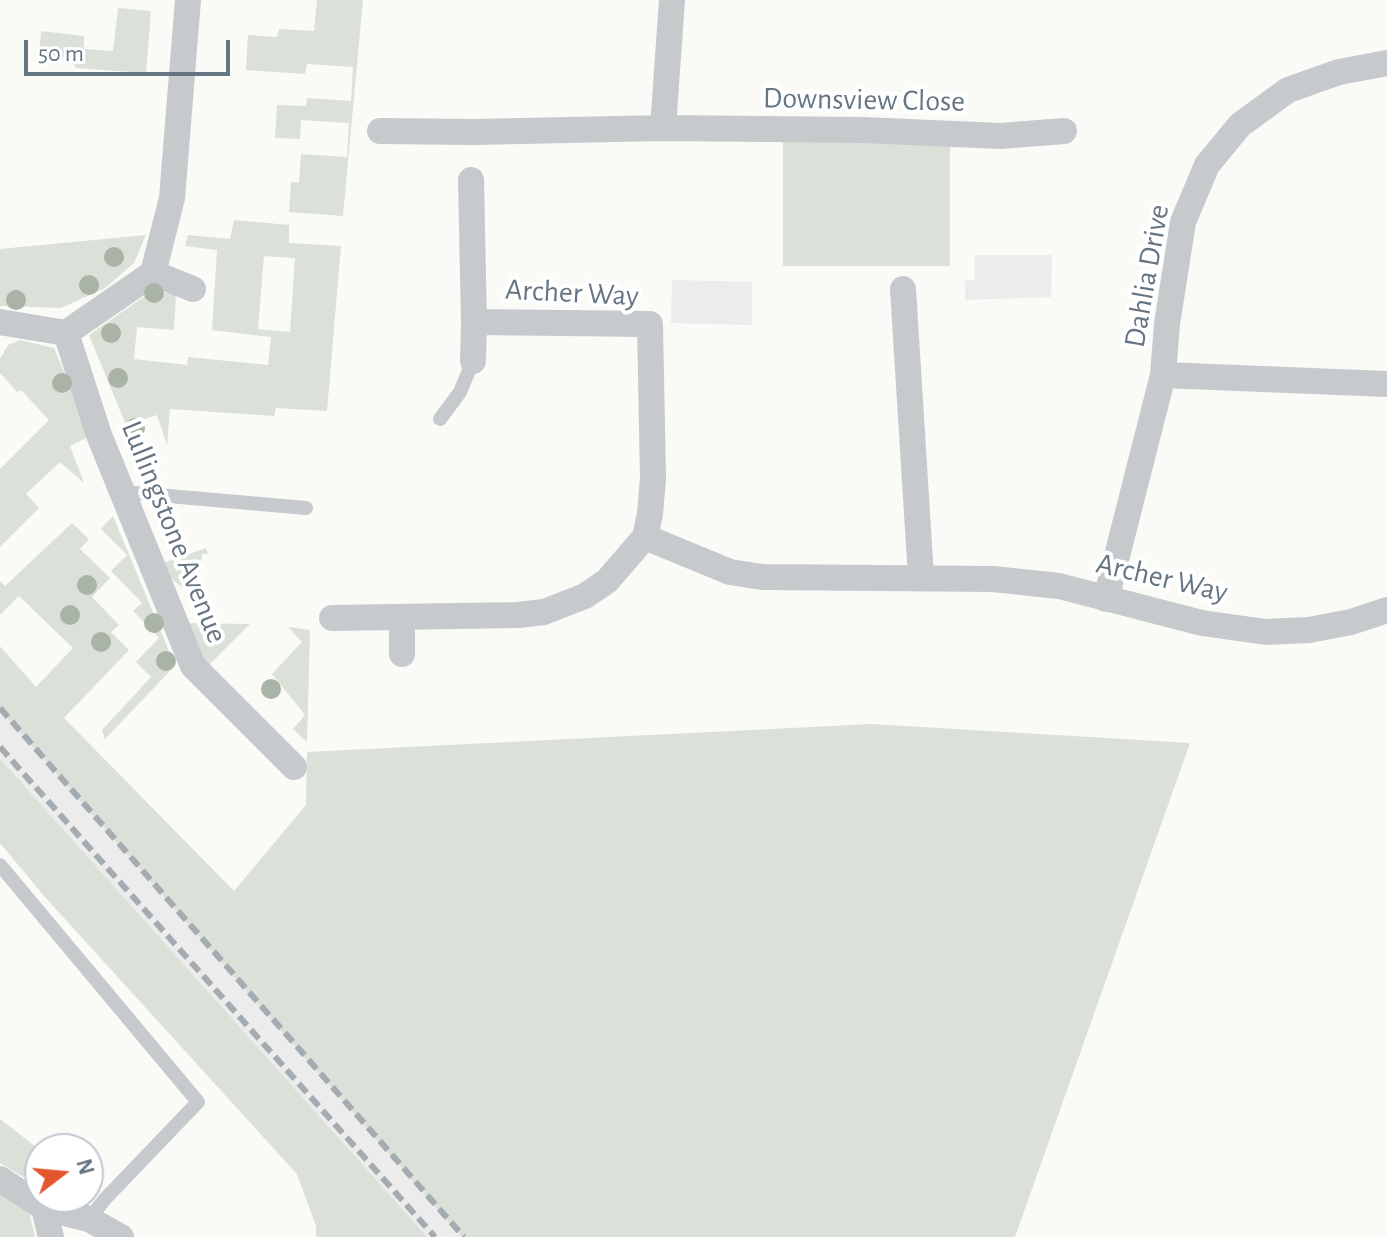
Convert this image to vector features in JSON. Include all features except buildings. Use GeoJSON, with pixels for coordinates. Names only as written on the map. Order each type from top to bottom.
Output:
{"type":"FeatureCollection","features":[{"type":"Feature","properties":{"kind":"street"},"geometry":{"type":"LineString","coordinates":[[0,322],[66,333],[153,273],[172,198],[188,0]]}},
{"type":"Feature","properties":{"kind":"street"},"geometry":{"type":"LineString","coordinates":[[663,128],[672,0]]}},
{"type":"Feature","properties":{"kind":"street","name":"Dahlia Drive"},"geometry":{"type":"LineString","coordinates":[[1106,599],[1163,375],[1167,324],[1183,222],[1207,165],[1240,125],[1288,90],[1339,72],[1387,63]]}},
{"type":"Feature","properties":{"kind":"street","name":"Downsview Close"},"geometry":{"type":"LineString","coordinates":[[380,131],[663,128],[863,130],[1000,136],[1064,131]]}},
{"type":"Feature","properties":{"kind":"street","name":"Archer Way"},"geometry":{"type":"LineString","coordinates":[[471,180],[473,361]]}},
{"type":"Feature","properties":{"kind":"street"},"geometry":{"type":"LineString","coordinates":[[153,273],[193,289]]}},
{"type":"Feature","properties":{"kind":"street"},"geometry":{"type":"LineString","coordinates":[[903,289],[921,577]]}},
{"type":"Feature","properties":{"kind":"street","name":"Archer Way"},"geometry":{"type":"LineString","coordinates":[[474,322],[650,324],[653,478],[645,537],[730,572],[762,577],[993,579],[1059,586],[1202,623],[1266,632],[1309,630],[1351,622],[1387,610]]}},
{"type":"Feature","properties":{"kind":"street","name":"Lullingstone Avenue"},"geometry":{"type":"LineString","coordinates":[[66,333],[99,435],[193,666],[294,767]]}},
{"type":"Feature","properties":{"kind":"street","name":"Dahlia Drive"},"geometry":{"type":"LineString","coordinates":[[1163,375],[1387,384]]}},
{"type":"Feature","properties":{"kind":"street"},"geometry":{"type":"LineString","coordinates":[[332,618],[518,615],[563,606],[607,581],[645,537]]}},
{"type":"Feature","properties":{"kind":"street"},"geometry":{"type":"LineString","coordinates":[[402,617],[402,654]]}},
{"type":"Feature","properties":{"kind":"street"},"geometry":{"type":"LineString","coordinates":[[0,1179],[24,1195]]}},
{"type":"Feature","properties":{"kind":"street"},"geometry":{"type":"LineString","coordinates":[[45,1213],[51,1237]]}},
{"type":"Feature","properties":{"kind":"street"},"geometry":{"type":"LineString","coordinates":[[64,1213],[89,1219],[121,1237]]}},
{"type":"Feature","properties":{"kind":"lane"},"geometry":{"type":"LineString","coordinates":[[440,419],[460,392],[473,361]]}},
{"type":"Feature","properties":{"kind":"lane"},"geometry":{"type":"LineString","coordinates":[[123,492],[306,508]]}},
{"type":"Feature","properties":{"kind":"lane"},"geometry":{"type":"LineString","coordinates":[[0,865],[198,1102],[89,1219]]}},
{"type":"Feature","properties":{"kind":"shaded area"},"geometry":{"type":"Polygon","coordinates":[[[317,0],[363,0],[343,216],[289,212],[291,182],[299,182],[301,154],[347,157],[349,123],[301,120],[300,139],[275,138],[277,105],[306,106],[307,98],[351,101],[353,67],[307,64],[305,74],[246,70],[248,35],[277,37],[279,29],[314,31],[317,0]]]}},
{"type":"Feature","properties":{"kind":"shaded area"},"geometry":{"type":"Polygon","coordinates":[[[118,8],[151,11],[146,73],[76,68],[70,58],[39,55],[41,31],[84,36],[84,49],[113,51],[118,8]]]}},
{"type":"Feature","properties":{"kind":"shaded area"},"geometry":{"type":"Polygon","coordinates":[[[950,140],[950,266],[783,266],[783,142],[950,140]]]}},
{"type":"Feature","properties":{"kind":"shaded area"},"geometry":{"type":"Polygon","coordinates":[[[234,220],[289,225],[289,243],[341,246],[327,411],[276,408],[274,416],[170,409],[167,445],[157,415],[126,425],[89,335],[152,291],[176,294],[174,330],[137,327],[134,359],[187,365],[188,357],[268,365],[271,337],[212,330],[217,250],[185,246],[188,235],[230,239],[234,220]],[[264,256],[258,329],[290,332],[295,258],[264,256]]]}},
{"type":"Feature","properties":{"kind":"shaded area"},"geometry":{"type":"Polygon","coordinates":[[[146,235],[134,263],[105,288],[61,308],[0,306],[0,249],[146,235]]]}},
{"type":"Feature","properties":{"kind":"shaded area"},"geometry":{"type":"Polygon","coordinates":[[[975,255],[1052,255],[1051,297],[965,300],[965,281],[975,280],[975,255]]]}},
{"type":"Feature","properties":{"kind":"shaded area"},"geometry":{"type":"Polygon","coordinates":[[[672,280],[752,282],[752,325],[671,323],[672,280]]]}},
{"type":"Feature","properties":{"kind":"shaded area"},"geometry":{"type":"Polygon","coordinates":[[[20,340],[54,348],[90,436],[70,446],[84,483],[60,462],[26,494],[39,508],[0,547],[0,469],[49,420],[0,373],[0,359],[8,345],[20,340]]]}},
{"type":"Feature","properties":{"kind":"shaded area"},"geometry":{"type":"Polygon","coordinates":[[[113,516],[171,662],[169,672],[105,739],[102,730],[151,677],[136,662],[159,638],[133,611],[142,603],[111,571],[127,555],[101,529],[113,516]]]}},
{"type":"Feature","properties":{"kind":"shaded area"},"geometry":{"type":"Polygon","coordinates":[[[72,523],[89,539],[80,549],[110,578],[92,597],[119,625],[111,632],[129,650],[64,718],[234,891],[306,805],[307,752],[872,724],[1190,743],[1015,1237],[462,1237],[0,709],[0,647],[36,687],[73,648],[19,596],[0,615],[0,581],[5,586],[72,523]]]}},
{"type":"Feature","properties":{"kind":"shaded area"},"geometry":{"type":"Polygon","coordinates":[[[206,548],[208,554],[202,554],[196,598],[155,566],[206,548]]]}},
{"type":"Feature","properties":{"kind":"shaded area"},"geometry":{"type":"Polygon","coordinates":[[[178,623],[250,624],[203,671],[178,623]]]}},
{"type":"Feature","properties":{"kind":"shaded area"},"geometry":{"type":"Polygon","coordinates":[[[288,627],[310,630],[307,742],[293,729],[305,715],[272,674],[302,642],[288,627]]]}},
{"type":"Feature","properties":{"kind":"shaded area"},"geometry":{"type":"Polygon","coordinates":[[[0,646],[64,718],[463,1125],[553,1237],[325,1237],[316,1226],[297,1174],[45,897],[0,843],[0,646]]]}},
{"type":"Feature","properties":{"kind":"shaded area"},"geometry":{"type":"Polygon","coordinates":[[[0,759],[427,1237],[316,1237],[316,1226],[297,1174],[45,897],[0,843],[0,759]]]}},
{"type":"Feature","properties":{"kind":"shaded area"},"geometry":{"type":"Polygon","coordinates":[[[0,1119],[24,1138],[24,1177],[0,1163],[0,1119]]]}},
{"type":"Feature","properties":{"kind":"shaded area"},"geometry":{"type":"Polygon","coordinates":[[[0,1191],[24,1206],[24,1213],[29,1213],[35,1237],[0,1237],[0,1191]]]}},
{"type":"Feature","properties":{"kind":"railway"},"geometry":{"type":"LineString","coordinates":[[0,708],[464,1237]]}},
{"type":"Feature","properties":{"kind":"railway"},"geometry":{"type":"LineString","coordinates":[[0,747],[435,1237]]}}]}
